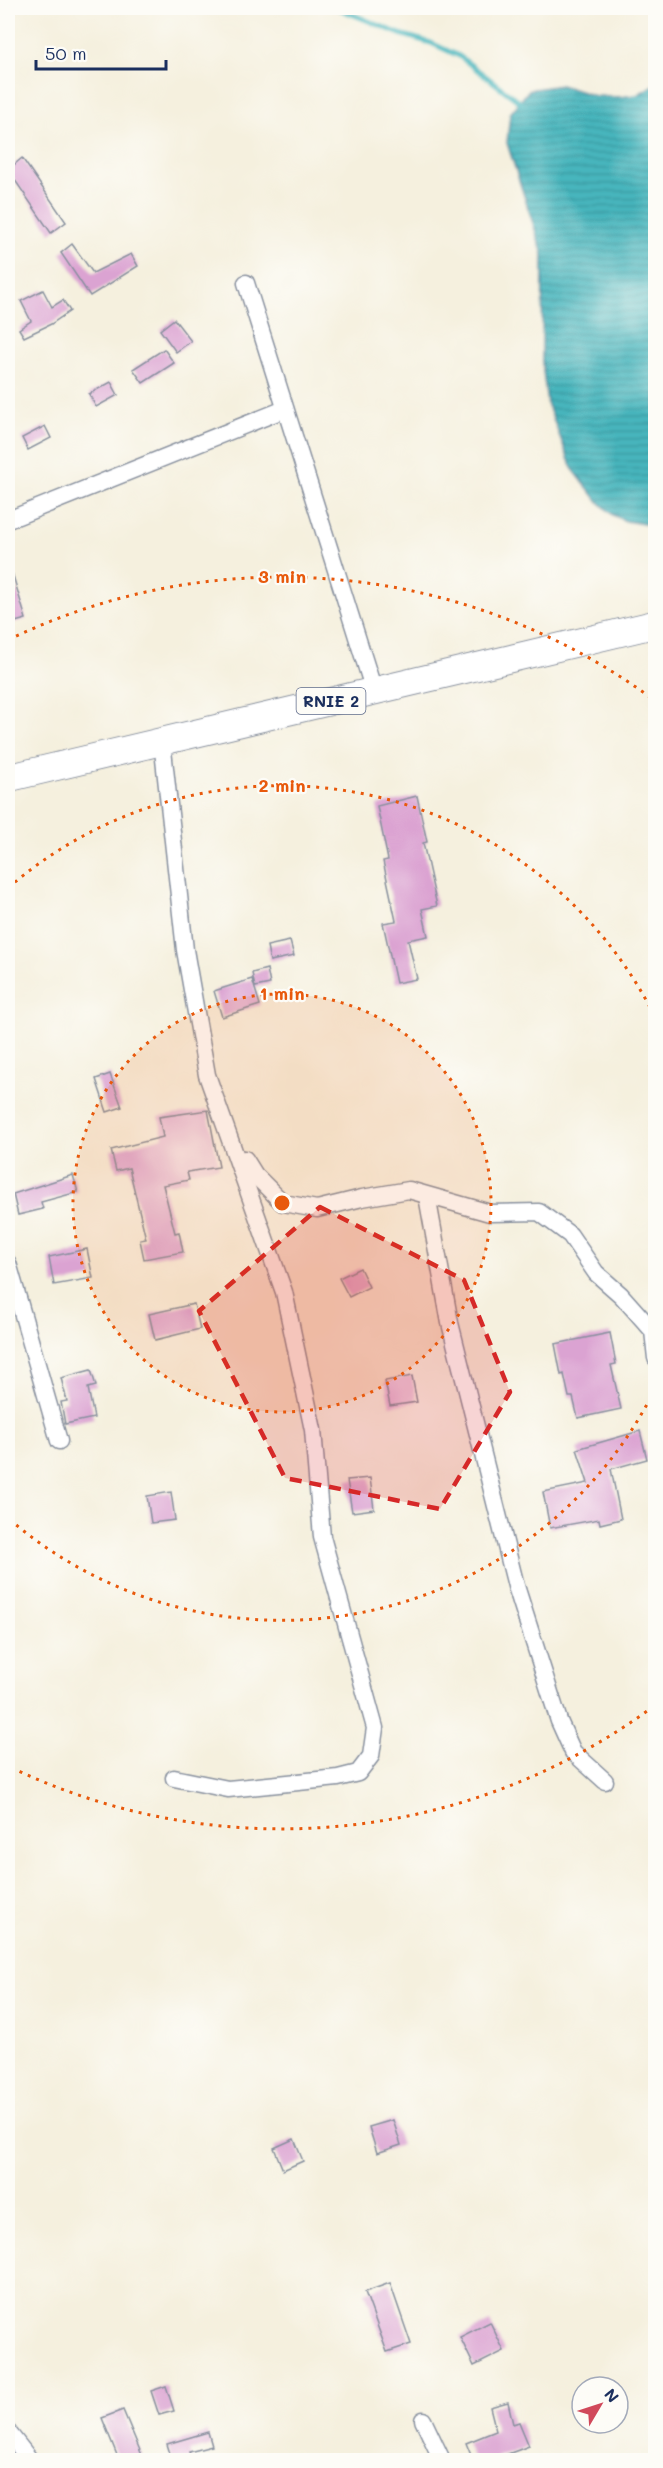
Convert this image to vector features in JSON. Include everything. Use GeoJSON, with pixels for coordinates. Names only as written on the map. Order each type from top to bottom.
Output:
{"type":"FeatureCollection","features":[{"type":"Feature","properties":{"kind":"main road","name":"RNIE 2"},"geometry":{"type":"LineString","coordinates":[[8,778],[656,624]]}},
{"type":"Feature","properties":{"kind":"street"},"geometry":{"type":"LineString","coordinates":[[246,283],[374,691]]}},
{"type":"Feature","properties":{"kind":"street"},"geometry":{"type":"LineString","coordinates":[[8,520],[285,409]]}},
{"type":"Feature","properties":{"kind":"street"},"geometry":{"type":"LineString","coordinates":[[162,741],[185,950],[207,1076],[284,1292],[313,1430],[322,1537],[375,1728],[371,1756],[358,1773],[338,1778],[228,1789],[174,1778]]}},
{"type":"Feature","properties":{"kind":"street"},"geometry":{"type":"LineString","coordinates":[[232,1141],[255,1175],[283,1203],[317,1209],[409,1190],[490,1214],[539,1212],[570,1234],[596,1273],[621,1295],[653,1331],[656,1358]]}},
{"type":"Feature","properties":{"kind":"street"},"geometry":{"type":"LineString","coordinates":[[427,1196],[450,1323],[516,1586],[559,1721],[573,1752],[605,1781]]}},
{"type":"Feature","properties":{"kind":"street"},"geometry":{"type":"LineString","coordinates":[[8,1263],[59,1441]]}},
{"type":"Feature","properties":{"kind":"street"},"geometry":{"type":"LineString","coordinates":[[423,2420],[442,2460]]}},
{"type":"Feature","properties":{"kind":"street"},"geometry":{"type":"LineString","coordinates":[[8,2432],[30,2460]]}},
{"type":"Feature","properties":{"kind":"highlighted area"},"geometry":{"type":"Polygon","coordinates":[[[320,1207],[464,1280],[510,1392],[440,1509],[285,1478],[199,1311],[320,1207]]]}},
{"type":"Feature","properties":{"kind":"water"},"geometry":{"type":"Polygon","coordinates":[[[655,84],[656,523],[649,525],[626,521],[613,515],[597,500],[572,468],[547,403],[542,362],[543,254],[507,143],[510,114],[529,90],[561,85],[595,96],[620,97],[637,95],[655,84]]]}},
{"type":"Feature","properties":{"kind":"building"},"geometry":{"type":"Polygon","coordinates":[[[22,158],[66,222],[51,233],[8,170],[22,158]]]}},
{"type":"Feature","properties":{"kind":"building"},"geometry":{"type":"Polygon","coordinates":[[[72,244],[93,273],[131,254],[138,266],[90,296],[61,253],[72,244]]]}},
{"type":"Feature","properties":{"kind":"building"},"geometry":{"type":"Polygon","coordinates":[[[43,290],[52,307],[63,300],[70,311],[51,324],[24,337],[19,329],[31,321],[21,301],[43,290]]]}},
{"type":"Feature","properties":{"kind":"building"},"geometry":{"type":"Polygon","coordinates":[[[174,319],[191,341],[176,352],[160,330],[174,319]]]}},
{"type":"Feature","properties":{"kind":"building"},"geometry":{"type":"Polygon","coordinates":[[[164,349],[174,363],[143,383],[133,369],[164,349]]]}},
{"type":"Feature","properties":{"kind":"building"},"geometry":{"type":"Polygon","coordinates":[[[111,382],[118,395],[96,407],[89,394],[111,382]]]}},
{"type":"Feature","properties":{"kind":"building"},"geometry":{"type":"Polygon","coordinates":[[[45,426],[51,438],[28,450],[22,438],[45,426]]]}},
{"type":"Feature","properties":{"kind":"building"},"geometry":{"type":"Polygon","coordinates":[[[8,569],[11,569],[26,619],[8,624],[8,569]]]}},
{"type":"Feature","properties":{"kind":"building"},"geometry":{"type":"Polygon","coordinates":[[[417,796],[427,842],[423,843],[437,906],[422,909],[428,936],[408,940],[417,979],[396,983],[383,923],[396,921],[383,861],[388,860],[377,806],[417,796]]]}},
{"type":"Feature","properties":{"kind":"building"},"geometry":{"type":"Polygon","coordinates":[[[290,941],[294,956],[270,961],[267,946],[290,941]]]}},
{"type":"Feature","properties":{"kind":"building"},"geometry":{"type":"Polygon","coordinates":[[[267,969],[270,984],[255,987],[252,973],[267,969]]]}},
{"type":"Feature","properties":{"kind":"building"},"geometry":{"type":"Polygon","coordinates":[[[252,979],[260,1005],[222,1017],[214,991],[252,979]]]}},
{"type":"Feature","properties":{"kind":"building"},"geometry":{"type":"Polygon","coordinates":[[[110,1074],[122,1107],[107,1112],[96,1079],[110,1074]]]}},
{"type":"Feature","properties":{"kind":"building"},"geometry":{"type":"Polygon","coordinates":[[[208,1110],[219,1167],[187,1172],[189,1180],[163,1185],[175,1233],[179,1232],[183,1252],[144,1259],[140,1240],[146,1239],[129,1168],[116,1171],[111,1150],[163,1137],[159,1117],[208,1110]]]}},
{"type":"Feature","properties":{"kind":"building"},"geometry":{"type":"Polygon","coordinates":[[[73,1175],[78,1192],[41,1202],[43,1209],[18,1215],[13,1194],[73,1175]]]}},
{"type":"Feature","properties":{"kind":"building"},"geometry":{"type":"Polygon","coordinates":[[[87,1249],[93,1278],[54,1285],[49,1257],[87,1249]]]}},
{"type":"Feature","properties":{"kind":"building"},"geometry":{"type":"Polygon","coordinates":[[[360,1268],[369,1287],[349,1297],[339,1278],[360,1268]]]}},
{"type":"Feature","properties":{"kind":"building"},"geometry":{"type":"Polygon","coordinates":[[[194,1304],[200,1329],[155,1340],[149,1314],[194,1304]]]}},
{"type":"Feature","properties":{"kind":"building"},"geometry":{"type":"Polygon","coordinates":[[[610,1333],[616,1364],[611,1365],[621,1409],[578,1418],[573,1397],[569,1397],[564,1374],[561,1375],[555,1344],[610,1333]]]}},
{"type":"Feature","properties":{"kind":"building"},"geometry":{"type":"Polygon","coordinates":[[[91,1370],[96,1386],[88,1388],[94,1418],[65,1424],[61,1402],[67,1401],[61,1378],[91,1370]]]}},
{"type":"Feature","properties":{"kind":"building"},"geometry":{"type":"Polygon","coordinates":[[[412,1376],[417,1402],[390,1406],[385,1381],[412,1376]]]}},
{"type":"Feature","properties":{"kind":"building"},"geometry":{"type":"Polygon","coordinates":[[[640,1431],[647,1459],[611,1469],[621,1519],[600,1524],[599,1519],[550,1528],[543,1492],[588,1483],[577,1449],[640,1431]]]}},
{"type":"Feature","properties":{"kind":"building"},"geometry":{"type":"Polygon","coordinates":[[[370,1478],[374,1509],[352,1512],[347,1480],[370,1478]]]}},
{"type":"Feature","properties":{"kind":"building"},"geometry":{"type":"Polygon","coordinates":[[[171,1492],[175,1520],[151,1523],[147,1496],[171,1492]]]}},
{"type":"Feature","properties":{"kind":"building"},"geometry":{"type":"Polygon","coordinates":[[[393,2120],[401,2145],[377,2153],[369,2127],[393,2120]]]}},
{"type":"Feature","properties":{"kind":"building"},"geometry":{"type":"Polygon","coordinates":[[[294,2139],[303,2161],[283,2170],[274,2148],[294,2139]]]}},
{"type":"Feature","properties":{"kind":"building"},"geometry":{"type":"Polygon","coordinates":[[[390,2283],[411,2344],[387,2352],[365,2292],[390,2283]]]}},
{"type":"Feature","properties":{"kind":"building"},"geometry":{"type":"Polygon","coordinates":[[[490,2322],[504,2351],[474,2366],[460,2337],[490,2322]]]}},
{"type":"Feature","properties":{"kind":"building"},"geometry":{"type":"Polygon","coordinates":[[[166,2386],[174,2411],[159,2415],[151,2391],[166,2386]]]}},
{"type":"Feature","properties":{"kind":"building"},"geometry":{"type":"Polygon","coordinates":[[[508,2402],[513,2424],[519,2422],[529,2446],[492,2460],[473,2460],[466,2443],[496,2431],[490,2407],[508,2402]]]}},
{"type":"Feature","properties":{"kind":"building"},"geometry":{"type":"Polygon","coordinates":[[[123,2410],[144,2460],[119,2460],[102,2418],[123,2410]]]}},
{"type":"Feature","properties":{"kind":"building"},"geometry":{"type":"Polygon","coordinates":[[[208,2432],[212,2446],[189,2452],[192,2460],[172,2460],[167,2444],[208,2432]]]}},
{"type":"Feature","properties":{"kind":"waterway"},"geometry":{"type":"LineString","coordinates":[[337,8],[400,34],[431,43],[459,56],[525,106]]}}]}
